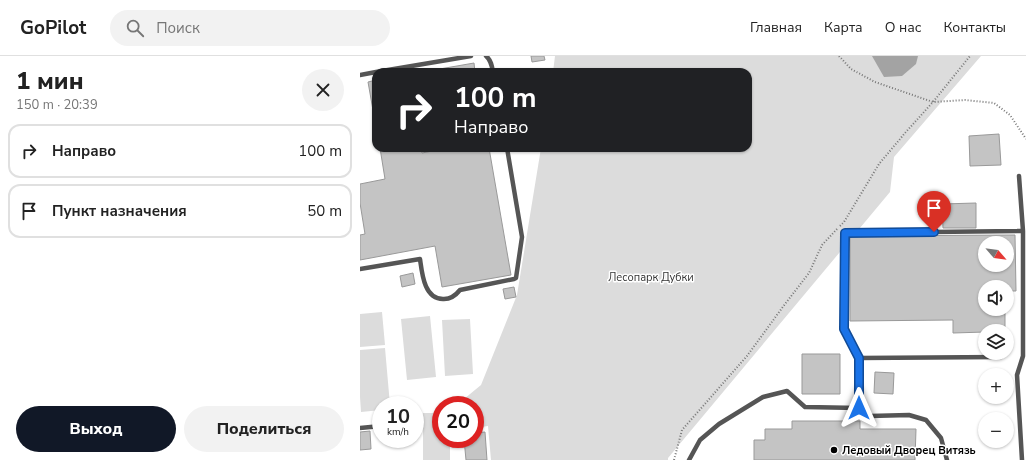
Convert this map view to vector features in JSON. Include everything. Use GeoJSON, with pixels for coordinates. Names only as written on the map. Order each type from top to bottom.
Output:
{"type":"FeatureCollection","features":[{"type":"Feature","properties":{"kind":"lane"},"geometry":{"type":"LineString","coordinates":[[400,68],[471,56]]}},
{"type":"Feature","properties":{"kind":"lane"},"geometry":{"type":"LineString","coordinates":[[486,56],[490,59],[492,68]]}},
{"type":"Feature","properties":{"kind":"lane"},"geometry":{"type":"LineString","coordinates":[[360,75],[372,73]]}},
{"type":"Feature","properties":{"kind":"lane"},"geometry":{"type":"LineString","coordinates":[[360,269],[420,259],[426,287],[430,293],[441,299],[449,299],[456,295],[460,290],[516,278],[522,237],[508,152]]}},
{"type":"Feature","properties":{"kind":"lane"},"geometry":{"type":"LineString","coordinates":[[1018,176],[1023,231],[1023,356],[1017,374],[1022,460]]}},
{"type":"Feature","properties":{"kind":"lane"},"geometry":{"type":"LineString","coordinates":[[859,408],[859,358],[844,329],[845,233],[1023,231]]}},
{"type":"Feature","properties":{"kind":"lane"},"geometry":{"type":"LineString","coordinates":[[859,358],[978,357]]}},
{"type":"Feature","properties":{"kind":"lane"},"geometry":{"type":"LineString","coordinates":[[689,460],[700,440],[719,424],[762,397],[787,391],[805,408],[859,408],[870,416],[909,415],[926,420],[941,438],[947,460]]}},
{"type":"Feature","properties":{"kind":"lane"},"geometry":{"type":"LineString","coordinates":[[360,428],[372,427]]}},
{"type":"Feature","properties":{"kind":"path"},"geometry":{"type":"LineString","coordinates":[[839,56],[851,69],[876,82],[933,102],[965,100],[994,102],[1010,115],[1026,139]]}},
{"type":"Feature","properties":{"kind":"path"},"geometry":{"type":"LineString","coordinates":[[674,460],[682,430],[747,356],[784,304],[809,273],[822,245],[844,222],[879,164],[933,102],[970,56]]}},
{"type":"Feature","properties":{"kind":"green space","name":"Лесопарк Дубки"},"geometry":{"type":"Polygon","coordinates":[[[555,56],[981,56],[894,157],[890,192],[668,458],[668,460],[491,460],[488,426],[484,427],[484,396],[468,396],[481,385],[517,295],[540,152],[752,152],[752,68],[554,68],[555,56]]]}},
{"type":"Feature","properties":{"kind":"green space"},"geometry":{"type":"Polygon","coordinates":[[[382,312],[385,345],[360,347],[360,314],[382,312]]]}},
{"type":"Feature","properties":{"kind":"green space"},"geometry":{"type":"Polygon","coordinates":[[[430,316],[436,377],[407,380],[401,319],[430,316]]]}},
{"type":"Feature","properties":{"kind":"green space"},"geometry":{"type":"Polygon","coordinates":[[[470,319],[473,374],[445,376],[442,320],[470,319]]]}},
{"type":"Feature","properties":{"kind":"green space"},"geometry":{"type":"Polygon","coordinates":[[[385,348],[389,396],[372,396],[372,411],[361,412],[360,350],[385,348]]]}},
{"type":"Feature","properties":{"kind":"green space"},"geometry":{"type":"Polygon","coordinates":[[[424,413],[432,413],[432,448],[450,448],[450,460],[423,460],[424,413]]]}},
{"type":"Feature","properties":{"kind":"shaded area"},"geometry":{"type":"Polygon","coordinates":[[[872,56],[918,56],[916,64],[902,76],[884,77],[872,56]]]}},
{"type":"Feature","properties":{"kind":"building"},"geometry":{"type":"Polygon","coordinates":[[[531,56],[544,56],[545,60],[532,62],[531,56]]]}},
{"type":"Feature","properties":{"kind":"building"},"geometry":{"type":"Polygon","coordinates":[[[474,63],[475,68],[445,68],[474,63]]]}},
{"type":"Feature","properties":{"kind":"building"},"geometry":{"type":"Polygon","coordinates":[[[372,81],[372,104],[368,82],[372,81]]]}},
{"type":"Feature","properties":{"kind":"building"},"geometry":{"type":"Polygon","coordinates":[[[999,134],[1001,165],[970,166],[969,136],[999,134]]]}},
{"type":"Feature","properties":{"kind":"building"},"geometry":{"type":"Polygon","coordinates":[[[381,152],[490,152],[511,275],[442,287],[435,246],[360,260],[360,235],[365,234],[360,203],[360,184],[385,179],[381,152]]]}},
{"type":"Feature","properties":{"kind":"building"},"geometry":{"type":"Polygon","coordinates":[[[976,203],[976,228],[943,228],[942,204],[976,203]]]}},
{"type":"Feature","properties":{"kind":"building"},"geometry":{"type":"Polygon","coordinates":[[[1015,235],[1016,291],[1014,291],[1014,280],[978,280],[978,316],[1005,316],[1005,324],[978,324],[978,332],[953,333],[953,320],[850,321],[850,236],[1015,235]]]}},
{"type":"Feature","properties":{"kind":"building"},"geometry":{"type":"Polygon","coordinates":[[[413,273],[415,284],[402,287],[400,276],[413,273]]]}},
{"type":"Feature","properties":{"kind":"building"},"geometry":{"type":"Polygon","coordinates":[[[514,287],[516,297],[505,299],[503,289],[514,287]]]}},
{"type":"Feature","properties":{"kind":"building"},"geometry":{"type":"Polygon","coordinates":[[[802,354],[840,354],[840,394],[802,394],[802,354]]]}},
{"type":"Feature","properties":{"kind":"building"},"geometry":{"type":"Polygon","coordinates":[[[875,372],[894,373],[893,394],[874,393],[875,372]]]}},
{"type":"Feature","properties":{"kind":"building","name":"Ледовый Дворец Витязь"},"geometry":{"type":"Polygon","coordinates":[[[792,421],[860,421],[860,429],[916,429],[915,460],[754,460],[754,440],[765,440],[765,429],[792,429],[792,421]]]}},
{"type":"Feature","properties":{"kind":"building"},"geometry":{"type":"Polygon","coordinates":[[[370,431],[371,449],[360,450],[360,432],[370,431]]]}},
{"type":"Feature","properties":{"kind":"building"},"geometry":{"type":"Polygon","coordinates":[[[484,432],[487,460],[466,460],[465,448],[484,448],[484,432]]]}},
{"type":"Feature","properties":{"kind":"place","name":"Ледовый Дворец Витязь"},"geometry":{"type":"Point","coordinates":[834,450]}},
{"type":"Feature","properties":{"kind":"route"},"geometry":{"type":"LineString","coordinates":[[859,408],[859,358],[844,329],[845,233],[934,232]]}}]}
